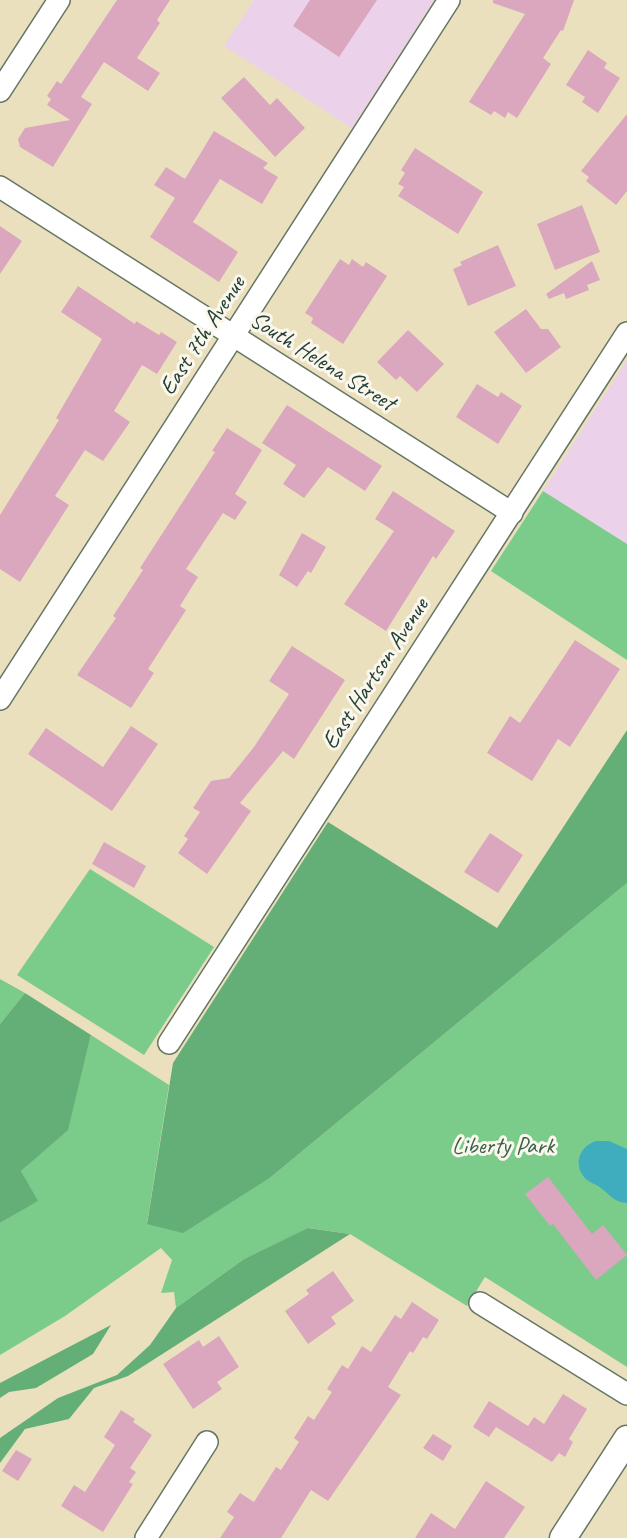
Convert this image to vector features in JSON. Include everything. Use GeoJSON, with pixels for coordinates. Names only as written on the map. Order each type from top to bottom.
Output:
{"type":"FeatureCollection","features":[{"type":"Feature","properties":{"kind":"street"},"geometry":{"type":"LineString","coordinates":[[0,91],[59,0]]}},
{"type":"Feature","properties":{"kind":"street","name":"East 7th Avenue"},"geometry":{"type":"LineString","coordinates":[[0,699],[449,0]]}},
{"type":"Feature","properties":{"kind":"street","name":"South Helena Street"},"geometry":{"type":"LineString","coordinates":[[0,187],[512,513]]}},
{"type":"Feature","properties":{"kind":"street","name":"East Hartson Avenue"},"geometry":{"type":"LineString","coordinates":[[169,1043],[627,333]]}},
{"type":"Feature","properties":{"kind":"street"},"geometry":{"type":"LineString","coordinates":[[480,1303],[627,1394]]}},
{"type":"Feature","properties":{"kind":"street"},"geometry":{"type":"LineString","coordinates":[[563,1538],[627,1439]]}},
{"type":"Feature","properties":{"kind":"street"},"geometry":{"type":"LineString","coordinates":[[146,1538],[207,1442]]}},
{"type":"Feature","properties":{"kind":"shaded area"},"geometry":{"type":"Polygon","coordinates":[[[254,0],[434,0],[352,128],[224,46],[254,0]]]}},
{"type":"Feature","properties":{"kind":"shaded area"},"geometry":{"type":"Polygon","coordinates":[[[627,360],[627,544],[543,491],[627,360]]]}},
{"type":"Feature","properties":{"kind":"green space"},"geometry":{"type":"Polygon","coordinates":[[[543,491],[627,544],[627,660],[491,571],[543,491]]]}},
{"type":"Feature","properties":{"kind":"green space"},"geometry":{"type":"Polygon","coordinates":[[[627,730],[627,883],[271,1177],[183,1233],[147,1224],[173,1063],[328,822],[497,928],[627,730]]]}},
{"type":"Feature","properties":{"kind":"green space"},"geometry":{"type":"Polygon","coordinates":[[[90,869],[214,947],[144,1055],[17,975],[90,869]]]}},
{"type":"Feature","properties":{"kind":"green space","name":"Liberty Park"},"geometry":{"type":"Polygon","coordinates":[[[627,883],[627,1367],[485,1277],[467,1306],[350,1234],[309,1228],[244,1259],[176,1308],[174,1292],[161,1293],[172,1260],[161,1248],[65,1316],[0,1355],[0,1223],[37,1201],[21,1171],[68,1128],[91,1035],[169,1085],[147,1223],[271,1177],[627,883]]]}},
{"type":"Feature","properties":{"kind":"green space"},"geometry":{"type":"Polygon","coordinates":[[[0,979],[25,993],[0,1024],[0,979]]]}},
{"type":"Feature","properties":{"kind":"green space"},"geometry":{"type":"Polygon","coordinates":[[[25,993],[91,1035],[68,1130],[21,1171],[38,1201],[0,1223],[0,1024],[25,993]]]}},
{"type":"Feature","properties":{"kind":"green space"},"geometry":{"type":"Polygon","coordinates":[[[308,1228],[350,1234],[128,1376],[94,1388],[69,1419],[25,1429],[0,1463],[0,1438],[58,1398],[117,1375],[150,1345],[176,1308],[244,1259],[308,1228]]]}},
{"type":"Feature","properties":{"kind":"green space"},"geometry":{"type":"Polygon","coordinates":[[[111,1325],[93,1354],[36,1388],[9,1392],[0,1398],[0,1383],[111,1325]]]}},
{"type":"Feature","properties":{"kind":"water"},"geometry":{"type":"Polygon","coordinates":[[[596,1141],[609,1141],[627,1149],[627,1203],[615,1199],[587,1180],[581,1172],[579,1161],[582,1151],[596,1141]]]}},
{"type":"Feature","properties":{"kind":"building"},"geometry":{"type":"Polygon","coordinates":[[[117,0],[170,0],[157,20],[160,23],[137,58],[160,73],[148,91],[104,62],[81,97],[92,104],[53,167],[20,147],[18,139],[25,128],[70,120],[47,105],[51,99],[47,96],[57,81],[61,84],[117,0]]]}},
{"type":"Feature","properties":{"kind":"building"},"geometry":{"type":"Polygon","coordinates":[[[310,0],[377,0],[339,57],[293,26],[310,0]]]}},
{"type":"Feature","properties":{"kind":"building"},"geometry":{"type":"Polygon","coordinates":[[[493,0],[574,0],[563,31],[561,30],[543,58],[551,64],[517,118],[508,112],[505,118],[494,111],[491,115],[469,102],[525,14],[493,3],[493,0]]]}},
{"type":"Feature","properties":{"kind":"building"},"geometry":{"type":"Polygon","coordinates":[[[588,50],[607,63],[604,68],[620,78],[598,113],[582,102],[585,97],[566,85],[588,50]]]}},
{"type":"Feature","properties":{"kind":"building"},"geometry":{"type":"Polygon","coordinates":[[[244,77],[270,105],[277,98],[305,128],[275,157],[221,98],[244,77]]]}},
{"type":"Feature","properties":{"kind":"building"},"geometry":{"type":"Polygon","coordinates":[[[627,114],[627,191],[616,205],[586,181],[589,177],[581,171],[627,114]]]}},
{"type":"Feature","properties":{"kind":"building"},"geometry":{"type":"Polygon","coordinates":[[[214,131],[268,163],[263,168],[278,177],[262,204],[220,179],[193,222],[238,252],[219,282],[150,237],[175,198],[154,185],[166,167],[185,179],[214,131]]]}},
{"type":"Feature","properties":{"kind":"building"},"geometry":{"type":"Polygon","coordinates":[[[415,148],[483,192],[458,234],[398,196],[404,187],[398,184],[405,173],[401,170],[415,148]]]}},
{"type":"Feature","properties":{"kind":"building"},"geometry":{"type":"Polygon","coordinates":[[[582,205],[600,252],[555,270],[537,224],[582,205]]]}},
{"type":"Feature","properties":{"kind":"building"},"geometry":{"type":"Polygon","coordinates":[[[0,226],[22,241],[0,274],[0,226]]]}},
{"type":"Feature","properties":{"kind":"building"},"geometry":{"type":"Polygon","coordinates":[[[498,245],[516,286],[468,306],[453,269],[462,265],[460,262],[498,245]]]}},
{"type":"Feature","properties":{"kind":"building"},"geometry":{"type":"Polygon","coordinates":[[[340,259],[349,265],[352,259],[363,267],[366,262],[387,276],[343,344],[311,323],[313,318],[305,313],[340,259]]]}},
{"type":"Feature","properties":{"kind":"building"},"geometry":{"type":"Polygon","coordinates":[[[592,261],[600,280],[587,285],[589,290],[566,299],[564,293],[549,299],[546,294],[592,261]]]}},
{"type":"Feature","properties":{"kind":"building"},"geometry":{"type":"Polygon","coordinates":[[[78,286],[135,324],[136,321],[177,342],[157,374],[142,365],[114,411],[130,422],[103,461],[85,450],[55,496],[69,505],[20,582],[0,569],[0,515],[59,420],[56,418],[102,339],[61,312],[78,286]]]}},
{"type":"Feature","properties":{"kind":"building"},"geometry":{"type":"Polygon","coordinates":[[[526,309],[541,329],[548,329],[561,347],[526,373],[494,332],[526,309]]]}},
{"type":"Feature","properties":{"kind":"building"},"geometry":{"type":"Polygon","coordinates":[[[408,330],[444,364],[417,392],[400,376],[396,380],[377,362],[408,330]]]}},
{"type":"Feature","properties":{"kind":"building"},"geometry":{"type":"Polygon","coordinates":[[[477,384],[498,397],[501,392],[522,406],[498,444],[456,417],[477,384]]]}},
{"type":"Feature","properties":{"kind":"building"},"geometry":{"type":"Polygon","coordinates":[[[287,405],[382,466],[365,491],[328,467],[304,498],[283,484],[296,465],[262,443],[287,405]]]}},
{"type":"Feature","properties":{"kind":"building"},"geometry":{"type":"Polygon","coordinates":[[[227,428],[262,450],[235,494],[247,502],[235,520],[223,513],[186,569],[198,577],[180,606],[186,610],[148,669],[154,673],[131,708],[77,675],[116,618],[113,616],[143,570],[140,568],[215,452],[212,451],[227,428]]]}},
{"type":"Feature","properties":{"kind":"building"},"geometry":{"type":"Polygon","coordinates":[[[393,491],[455,531],[436,559],[433,556],[386,631],[344,604],[394,531],[375,519],[393,491]]]}},
{"type":"Feature","properties":{"kind":"building"},"geometry":{"type":"Polygon","coordinates":[[[302,533],[326,547],[311,573],[308,571],[297,587],[279,575],[302,533]]]}},
{"type":"Feature","properties":{"kind":"building"},"geometry":{"type":"Polygon","coordinates":[[[575,640],[620,669],[570,747],[558,739],[532,781],[487,753],[510,716],[520,723],[575,640]]]}},
{"type":"Feature","properties":{"kind":"building"},"geometry":{"type":"Polygon","coordinates":[[[292,646],[345,680],[294,759],[283,751],[240,803],[251,811],[207,874],[178,853],[188,839],[184,836],[200,812],[193,808],[211,781],[229,778],[254,747],[289,694],[269,681],[292,646]]]}},
{"type":"Feature","properties":{"kind":"building"},"geometry":{"type":"Polygon","coordinates":[[[131,726],[158,744],[112,811],[28,754],[46,728],[103,767],[131,726]]]}},
{"type":"Feature","properties":{"kind":"building"},"geometry":{"type":"Polygon","coordinates":[[[490,833],[523,855],[498,893],[464,872],[490,833]]]}},
{"type":"Feature","properties":{"kind":"building"},"geometry":{"type":"Polygon","coordinates":[[[104,842],[146,866],[134,888],[92,864],[104,842]]]}},
{"type":"Feature","properties":{"kind":"building"},"geometry":{"type":"Polygon","coordinates":[[[548,1177],[592,1234],[603,1225],[627,1255],[596,1280],[553,1224],[550,1226],[525,1194],[548,1177]]]}},
{"type":"Feature","properties":{"kind":"building"},"geometry":{"type":"Polygon","coordinates":[[[333,1271],[354,1301],[331,1317],[336,1324],[308,1344],[285,1311],[309,1294],[306,1290],[333,1271]]]}},
{"type":"Feature","properties":{"kind":"building"},"geometry":{"type":"Polygon","coordinates":[[[412,1302],[439,1320],[427,1339],[423,1337],[413,1353],[410,1351],[388,1387],[401,1395],[328,1501],[311,1490],[281,1538],[220,1538],[234,1517],[227,1512],[240,1493],[254,1502],[276,1467],[281,1470],[299,1442],[294,1438],[308,1416],[314,1420],[332,1392],[327,1389],[342,1365],[348,1369],[362,1346],[371,1352],[395,1315],[401,1319],[412,1302]]]}},
{"type":"Feature","properties":{"kind":"building"},"geometry":{"type":"Polygon","coordinates":[[[219,1336],[239,1367],[217,1382],[222,1389],[193,1409],[163,1364],[199,1340],[203,1347],[219,1336]]]}},
{"type":"Feature","properties":{"kind":"building"},"geometry":{"type":"Polygon","coordinates":[[[563,1394],[587,1409],[569,1439],[573,1442],[565,1457],[559,1453],[552,1462],[496,1427],[489,1437],[473,1427],[489,1401],[528,1426],[534,1417],[544,1424],[563,1394]]]}},
{"type":"Feature","properties":{"kind":"building"},"geometry":{"type":"Polygon","coordinates":[[[121,1410],[152,1435],[130,1468],[136,1472],[129,1482],[133,1484],[103,1532],[61,1506],[74,1485],[85,1492],[115,1445],[104,1437],[121,1410]]]}},
{"type":"Feature","properties":{"kind":"building"},"geometry":{"type":"Polygon","coordinates":[[[433,1434],[452,1446],[443,1461],[423,1448],[433,1434]]]}},
{"type":"Feature","properties":{"kind":"building"},"geometry":{"type":"Polygon","coordinates":[[[16,1450],[32,1459],[18,1481],[2,1471],[16,1450]]]}},
{"type":"Feature","properties":{"kind":"building"},"geometry":{"type":"Polygon","coordinates":[[[486,1481],[525,1507],[504,1538],[415,1538],[431,1513],[455,1529],[486,1481]]]}}]}
